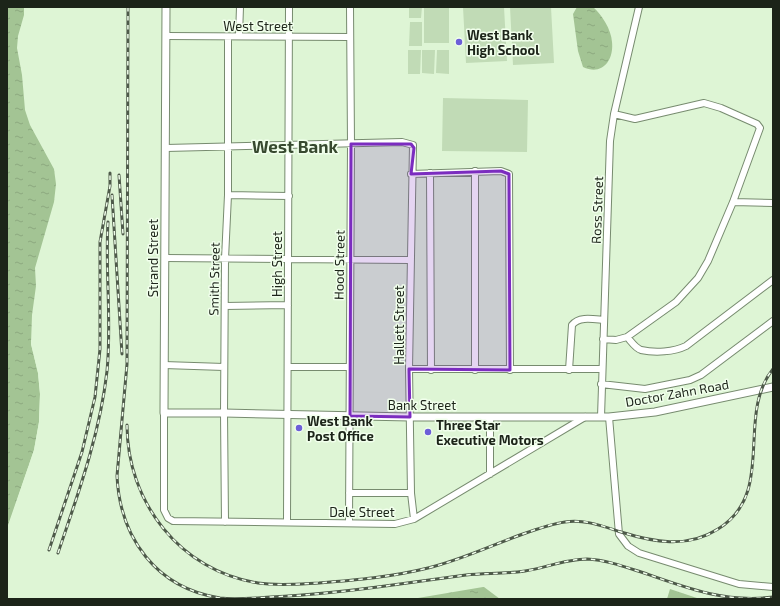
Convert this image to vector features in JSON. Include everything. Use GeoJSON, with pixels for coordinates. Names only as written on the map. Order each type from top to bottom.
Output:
{"type":"FeatureCollection","features":[{"type":"Feature","properties":{"kind":"street","name":"Strand Street"},"geometry":{"type":"LineString","coordinates":[[164,510],[166,7]]}},
{"type":"Feature","properties":{"kind":"street"},"geometry":{"type":"LineString","coordinates":[[239,36],[240,7]]}},
{"type":"Feature","properties":{"kind":"street","name":"High Street"},"geometry":{"type":"LineString","coordinates":[[287,522],[289,7]]}},
{"type":"Feature","properties":{"kind":"street","name":"Hood Street"},"geometry":{"type":"LineString","coordinates":[[349,522],[351,144],[350,7]]}},
{"type":"Feature","properties":{"kind":"street","name":"Ross Street"},"geometry":{"type":"LineString","coordinates":[[601,417],[601,370],[610,141],[614,114],[639,7]]}},
{"type":"Feature","properties":{"kind":"street","name":"West Street"},"geometry":{"type":"LineString","coordinates":[[166,36],[350,37]]}},
{"type":"Feature","properties":{"kind":"street","name":"Smith Street"},"geometry":{"type":"LineString","coordinates":[[225,522],[224,366],[225,259],[228,195],[228,37]]}},
{"type":"Feature","properties":{"kind":"street"},"geometry":{"type":"LineString","coordinates":[[602,340],[616,340],[627,337],[676,302],[698,278],[708,261],[733,202],[760,131],[759,126],[708,103],[636,119],[614,114]]}},
{"type":"Feature","properties":{"kind":"street","name":"Hallett Street"},"geometry":{"type":"LineString","coordinates":[[351,144],[400,142],[409,143],[413,146],[411,174],[410,260],[410,417],[411,493],[414,519]]}},
{"type":"Feature","properties":{"kind":"street"},"geometry":{"type":"LineString","coordinates":[[166,148],[351,144]]}},
{"type":"Feature","properties":{"kind":"street"},"geometry":{"type":"LineString","coordinates":[[475,171],[475,370]]}},
{"type":"Feature","properties":{"kind":"street"},"geometry":{"type":"LineString","coordinates":[[411,174],[503,171],[509,175],[510,370]]}},
{"type":"Feature","properties":{"kind":"street"},"geometry":{"type":"LineString","coordinates":[[430,173],[431,370]]}},
{"type":"Feature","properties":{"kind":"street"},"geometry":{"type":"LineString","coordinates":[[228,195],[289,196]]}},
{"type":"Feature","properties":{"kind":"street"},"geometry":{"type":"LineString","coordinates":[[733,202],[773,203]]}},
{"type":"Feature","properties":{"kind":"street"},"geometry":{"type":"LineString","coordinates":[[165,258],[410,260]]}},
{"type":"Feature","properties":{"kind":"street"},"geometry":{"type":"LineString","coordinates":[[627,337],[642,350],[678,350],[686,346],[773,280]]}},
{"type":"Feature","properties":{"kind":"street"},"geometry":{"type":"LineString","coordinates":[[225,306],[288,305]]}},
{"type":"Feature","properties":{"kind":"street"},"geometry":{"type":"LineString","coordinates":[[569,370],[572,325],[575,321],[580,320],[603,320]]}},
{"type":"Feature","properties":{"kind":"street"},"geometry":{"type":"LineString","coordinates":[[601,384],[639,390],[694,379],[773,321]]}},
{"type":"Feature","properties":{"kind":"street"},"geometry":{"type":"LineString","coordinates":[[164,365],[224,366]]}},
{"type":"Feature","properties":{"kind":"street"},"geometry":{"type":"LineString","coordinates":[[288,367],[349,368]]}},
{"type":"Feature","properties":{"kind":"street"},"geometry":{"type":"LineString","coordinates":[[410,369],[601,370]]}},
{"type":"Feature","properties":{"kind":"street","name":"Doctor Zahn Road"},"geometry":{"type":"LineString","coordinates":[[584,417],[609,418],[662,410],[773,387]]}},
{"type":"Feature","properties":{"kind":"street","name":"Bank Street"},"geometry":{"type":"LineString","coordinates":[[164,413],[410,417],[584,417]]}},
{"type":"Feature","properties":{"kind":"street"},"geometry":{"type":"LineString","coordinates":[[490,417],[490,474]]}},
{"type":"Feature","properties":{"kind":"street","name":"Dale Street"},"geometry":{"type":"LineString","coordinates":[[164,510],[168,518],[173,521],[349,522],[395,524],[414,519],[584,417]]}},
{"type":"Feature","properties":{"kind":"street"},"geometry":{"type":"LineString","coordinates":[[609,418],[618,501],[618,531],[628,546],[639,554],[739,584],[773,587]]}},
{"type":"Feature","properties":{"kind":"street"},"geometry":{"type":"LineString","coordinates":[[349,493],[411,493]]}},
{"type":"Feature","properties":{"kind":"highlighted area"},"geometry":{"type":"Polygon","coordinates":[[[351,144],[411,144],[414,148],[411,174],[501,171],[509,174],[510,370],[409,369],[410,417],[350,416],[351,144]]]}},
{"type":"Feature","properties":{"kind":"shaded area"},"geometry":{"type":"Polygon","coordinates":[[[409,7],[422,7],[421,18],[409,18],[409,7]]]}},
{"type":"Feature","properties":{"kind":"shaded area"},"geometry":{"type":"Polygon","coordinates":[[[424,7],[449,7],[449,43],[424,43],[424,7]]]}},
{"type":"Feature","properties":{"kind":"shaded area"},"geometry":{"type":"Polygon","coordinates":[[[463,7],[504,7],[507,61],[466,63],[463,7]]]}},
{"type":"Feature","properties":{"kind":"shaded area"},"geometry":{"type":"Polygon","coordinates":[[[510,7],[551,7],[554,63],[513,65],[510,7]]]}},
{"type":"Feature","properties":{"kind":"shaded area"},"geometry":{"type":"Polygon","coordinates":[[[410,22],[422,22],[422,46],[409,46],[410,22]]]}},
{"type":"Feature","properties":{"kind":"shaded area"},"geometry":{"type":"Polygon","coordinates":[[[408,50],[421,50],[420,74],[408,74],[408,50]]]}},
{"type":"Feature","properties":{"kind":"shaded area"},"geometry":{"type":"Polygon","coordinates":[[[422,50],[435,50],[434,74],[422,73],[422,50]]]}},
{"type":"Feature","properties":{"kind":"shaded area"},"geometry":{"type":"Polygon","coordinates":[[[437,50],[449,50],[449,74],[436,73],[437,50]]]}},
{"type":"Feature","properties":{"kind":"shaded area"},"geometry":{"type":"Polygon","coordinates":[[[443,98],[528,100],[527,152],[442,151],[443,98]]]}},
{"type":"Feature","properties":{"kind":"water"},"geometry":{"type":"Polygon","coordinates":[[[7,7],[24,7],[24,15],[18,36],[17,48],[22,75],[25,110],[30,125],[54,169],[56,184],[54,202],[35,268],[36,286],[32,315],[31,344],[38,373],[40,394],[39,422],[34,450],[7,528],[7,7]]]}},
{"type":"Feature","properties":{"kind":"water"},"geometry":{"type":"Polygon","coordinates":[[[577,7],[593,7],[603,18],[610,32],[612,49],[609,61],[601,68],[596,70],[583,67],[578,51],[573,14],[577,7]]]}},
{"type":"Feature","properties":{"kind":"water"},"geometry":{"type":"Polygon","coordinates":[[[483,587],[500,599],[412,599],[483,587]]]}},
{"type":"Feature","properties":{"kind":"water"},"geometry":{"type":"Polygon","coordinates":[[[670,589],[700,599],[667,599],[670,589]]]}},
{"type":"Feature","properties":{"kind":"pier"},"geometry":{"type":"Polygon","coordinates":[[[33,339],[42,394],[41,422],[36,450],[23,490],[7,530],[34,450],[39,422],[40,394],[38,373],[31,344],[31,340],[33,339]]]}},
{"type":"Feature","properties":{"kind":"railway"},"geometry":{"type":"LineString","coordinates":[[128,7],[127,364],[117,476],[125,520],[134,539],[146,556],[160,571],[177,583],[197,592],[220,598],[239,599],[320,594],[466,575],[518,572],[533,570],[571,560],[587,559],[618,565],[678,585],[709,593],[740,598],[773,597]]}},
{"type":"Feature","properties":{"kind":"railway"},"geometry":{"type":"LineString","coordinates":[[49,550],[82,452],[95,397],[100,349],[100,242],[110,186],[110,173]]}},
{"type":"Feature","properties":{"kind":"railway"},"geometry":{"type":"LineString","coordinates":[[119,175],[123,234]]}},
{"type":"Feature","properties":{"kind":"railway"},"geometry":{"type":"LineString","coordinates":[[112,195],[122,354]]}},
{"type":"Feature","properties":{"kind":"railway"},"geometry":{"type":"LineString","coordinates":[[58,553],[94,441],[104,394],[109,334],[107,259],[108,222]]}},
{"type":"Feature","properties":{"kind":"railway"},"geometry":{"type":"LineString","coordinates":[[127,425],[129,453],[136,480],[148,506],[163,528],[182,548],[205,564],[230,576],[258,583],[288,584],[333,582],[387,576],[440,565],[511,538],[554,524],[572,521],[593,524],[633,536],[658,541],[682,541],[706,535],[718,529],[736,514],[746,495],[751,475],[757,409],[762,388],[773,369]]}},
{"type":"Feature","properties":{"kind":"place","name":"West Bank High School"},"geometry":{"type":"Point","coordinates":[459,42]}},
{"type":"Feature","properties":{"kind":"place","name":"West Bank Post Office"},"geometry":{"type":"Point","coordinates":[299,428]}},
{"type":"Feature","properties":{"kind":"place","name":"Three Star Executive Motors"},"geometry":{"type":"Point","coordinates":[428,432]}},
{"type":"Feature","properties":{"kind":"district","name":"West Bank"},"geometry":{"type":"Point","coordinates":[295,147]}}]}
